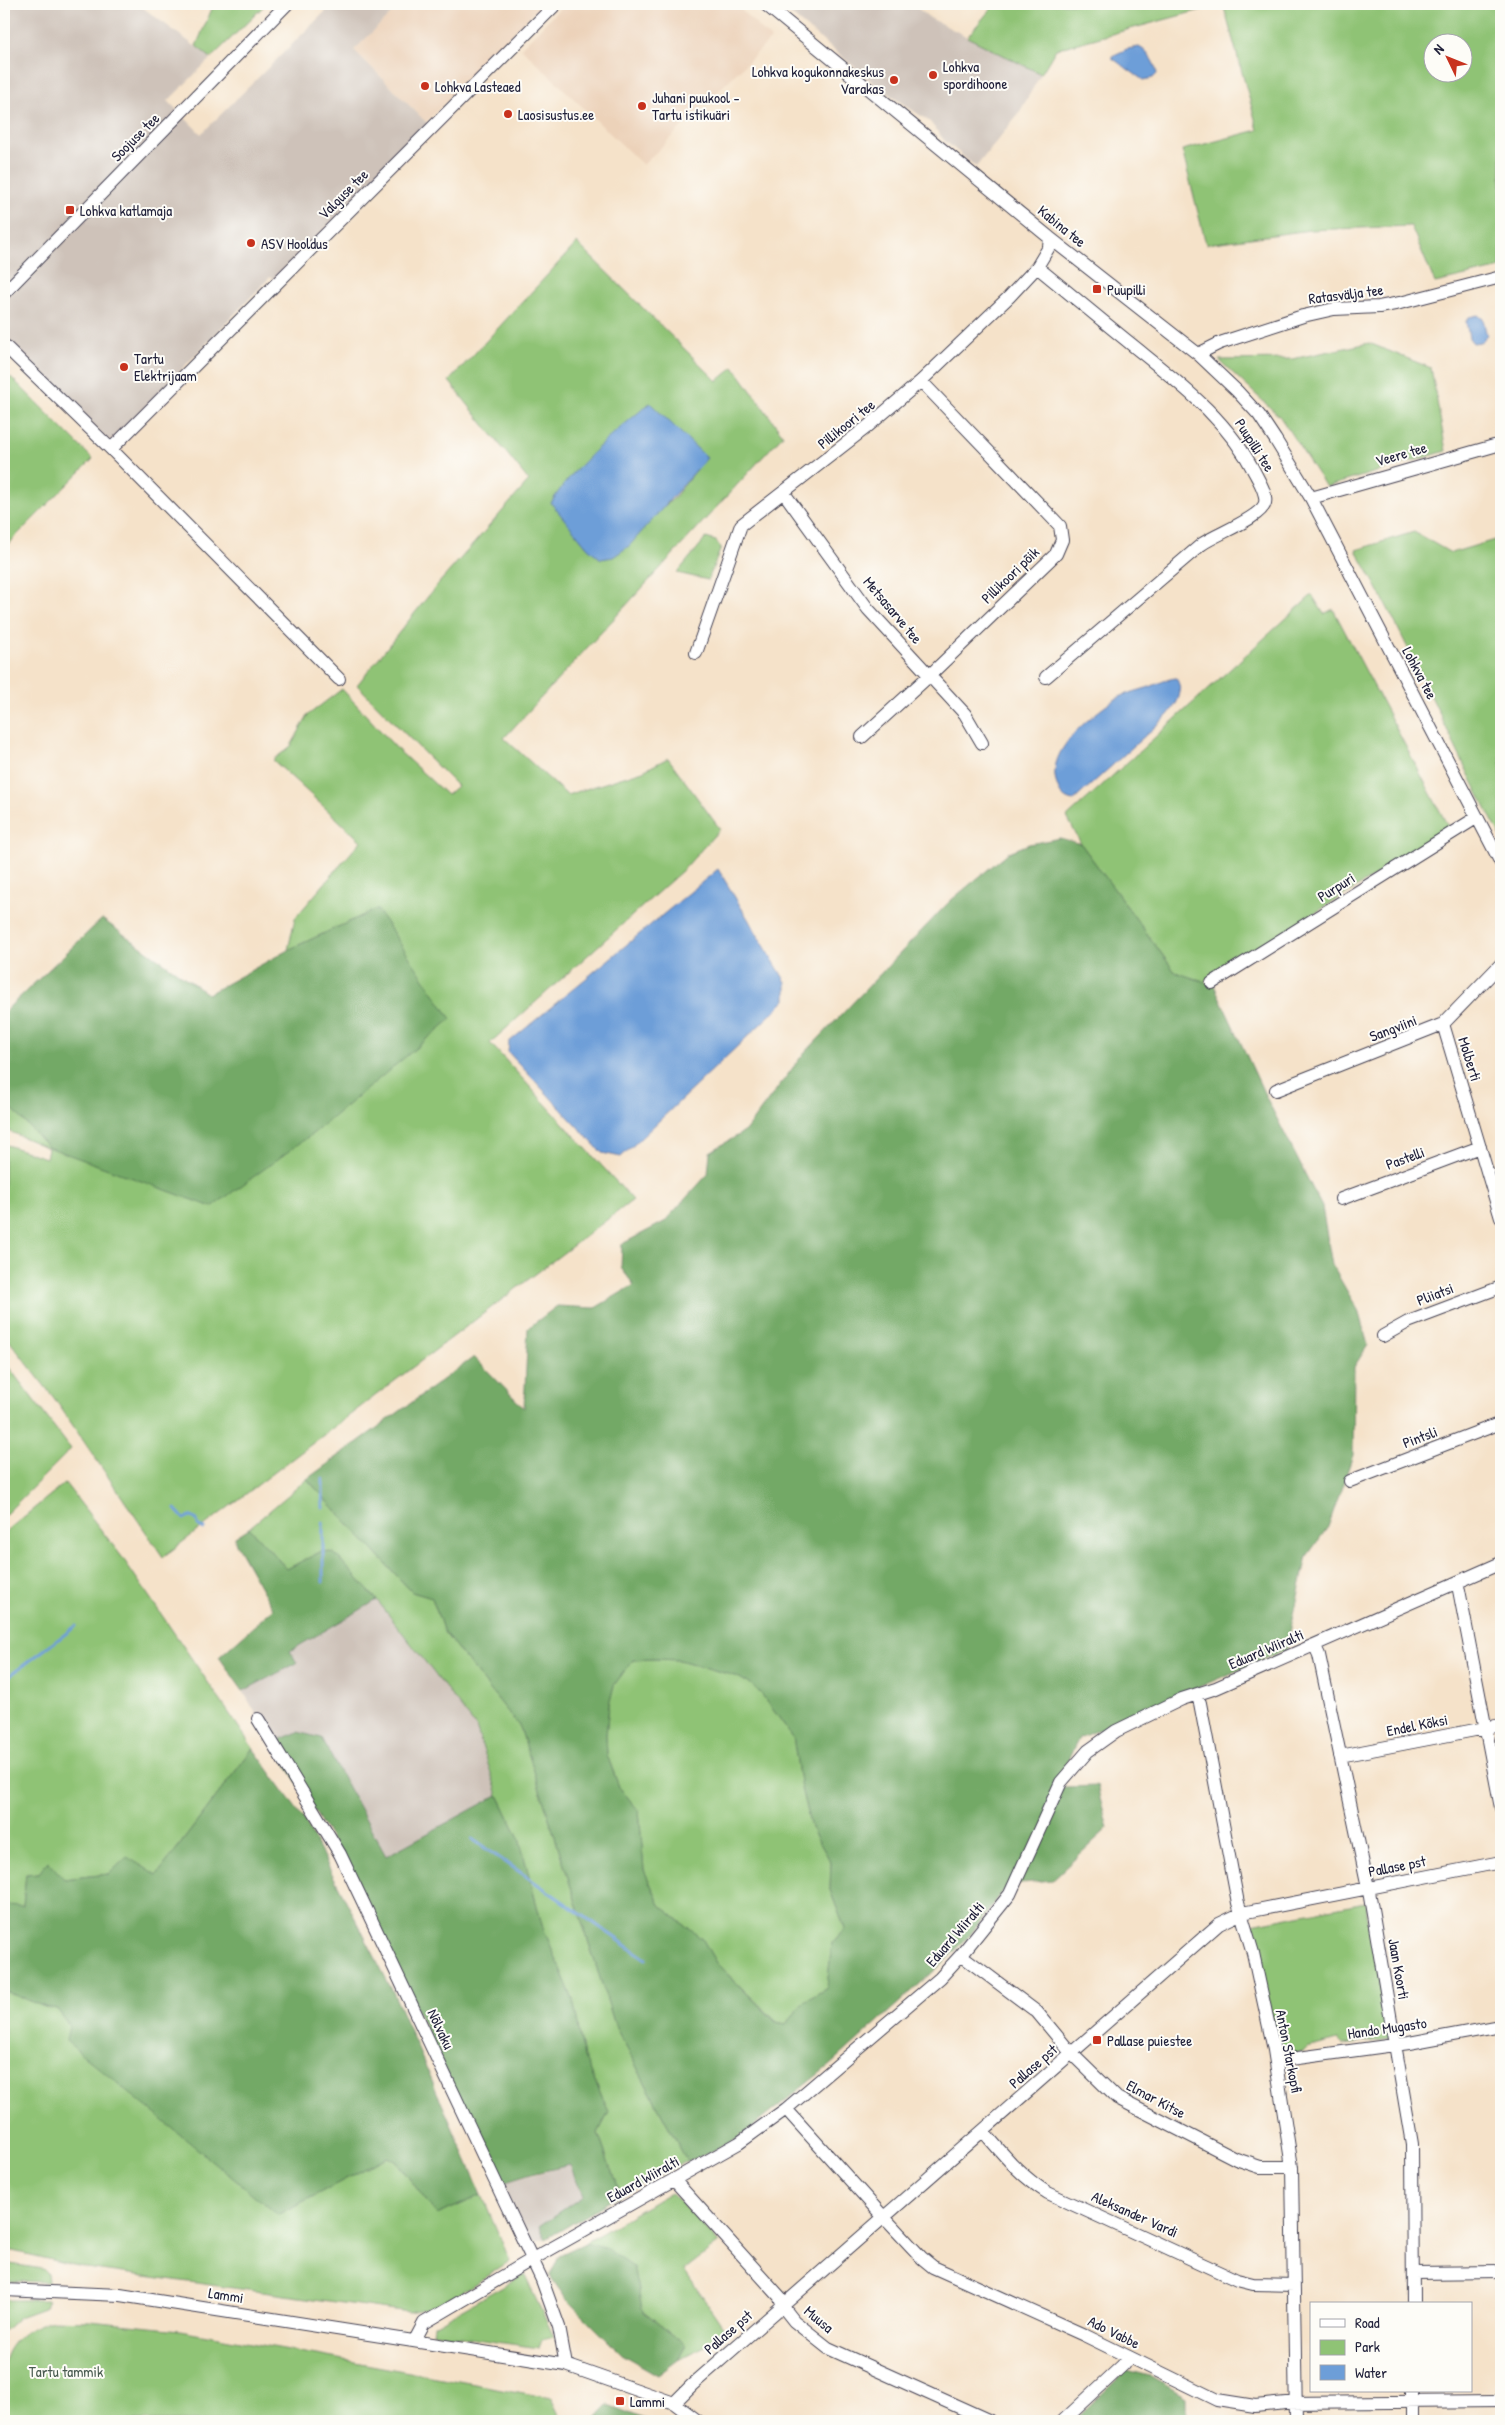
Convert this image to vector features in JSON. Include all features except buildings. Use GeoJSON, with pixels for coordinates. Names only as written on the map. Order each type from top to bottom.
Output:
{"type":"FeatureCollection","features":[{"type":"Feature","properties":{"kind":"street","name":"Soojuse tee"},"geometry":{"type":"LineString","coordinates":[[4,292],[287,4]]}},
{"type":"Feature","properties":{"kind":"street","name":"Valguse tee"},"geometry":{"type":"LineString","coordinates":[[111,449],[556,4]]}},
{"type":"Feature","properties":{"kind":"street","name":"Kabina tee"},"geometry":{"type":"LineString","coordinates":[[765,4],[1050,238],[1198,354],[1237,391],[1258,415],[1311,498]]}},
{"type":"Feature","properties":{"kind":"street","name":"Pillikoori tee"},"geometry":{"type":"LineString","coordinates":[[696,653],[740,525],[784,493],[889,410],[921,381],[1037,267],[1049,247],[1050,238]]}},
{"type":"Feature","properties":{"kind":"street","name":"Puupilli tee"},"geometry":{"type":"LineString","coordinates":[[1037,267],[1216,416],[1234,437],[1247,457],[1265,496],[1261,511],[1256,516],[1224,530],[1202,544],[1046,677]]}},
{"type":"Feature","properties":{"kind":"street","name":"Ratasvälja tee"},"geometry":{"type":"LineString","coordinates":[[1198,354],[1220,342],[1303,316],[1334,309],[1386,306],[1501,277]]}},
{"type":"Feature","properties":{"kind":"street"},"geometry":{"type":"LineString","coordinates":[[4,345],[111,449],[339,679]]}},
{"type":"Feature","properties":{"kind":"street","name":"Pillikoori põik"},"geometry":{"type":"LineString","coordinates":[[862,737],[930,675],[1056,554],[1062,540],[1060,526],[921,381]]}},
{"type":"Feature","properties":{"kind":"street","name":"Veere tee"},"geometry":{"type":"LineString","coordinates":[[1311,498],[1501,444]]}},
{"type":"Feature","properties":{"kind":"street","name":"Metsasarve tee"},"geometry":{"type":"LineString","coordinates":[[784,493],[868,609],[965,714],[982,743]]}},
{"type":"Feature","properties":{"kind":"street","name":"Lohkva tee"},"geometry":{"type":"LineString","coordinates":[[1311,498],[1501,863]]}},
{"type":"Feature","properties":{"kind":"street","name":"Purpuri"},"geometry":{"type":"LineString","coordinates":[[1212,983],[1476,818]]}},
{"type":"Feature","properties":{"kind":"street","name":"Sangviini"},"geometry":{"type":"LineString","coordinates":[[1276,1090],[1443,1024],[1501,964]]}},
{"type":"Feature","properties":{"kind":"street","name":"Molberti"},"geometry":{"type":"LineString","coordinates":[[1443,1024],[1480,1147],[1497,1186],[1501,1218]]}},
{"type":"Feature","properties":{"kind":"street","name":"Pastelli"},"geometry":{"type":"LineString","coordinates":[[1340,1199],[1480,1147]]}},
{"type":"Feature","properties":{"kind":"street","name":"Pliiatsi"},"geometry":{"type":"LineString","coordinates":[[1382,1336],[1408,1322],[1501,1287]]}},
{"type":"Feature","properties":{"kind":"street","name":"Pintsli"},"geometry":{"type":"LineString","coordinates":[[1350,1481],[1501,1423]]}},
{"type":"Feature","properties":{"kind":"street","name":"Eduard Wiiralti"},"geometry":{"type":"LineString","coordinates":[[415,2340],[424,2323],[531,2260],[739,2143],[786,2109],[940,1978],[1010,1894],[1025,1867],[1050,1803],[1062,1782],[1088,1751],[1116,1731],[1197,1694],[1315,1646],[1501,1563]]}},
{"type":"Feature","properties":{"kind":"street"},"geometry":{"type":"LineString","coordinates":[[1456,1583],[1460,1590],[1501,1808]]}},
{"type":"Feature","properties":{"kind":"street","name":"Jaan Koorti"},"geometry":{"type":"LineString","coordinates":[[1315,1646],[1319,1655],[1368,1888],[1412,2144],[1413,2302]]}},
{"type":"Feature","properties":{"kind":"street","name":"Anton Starkopfi"},"geometry":{"type":"LineString","coordinates":[[1197,1694],[1238,1903],[1242,1913],[1276,2061],[1292,2167],[1296,2421]]}},
{"type":"Feature","properties":{"kind":"street","name":"Nõlvaku"},"geometry":{"type":"LineString","coordinates":[[258,1719],[340,1854],[551,2302],[559,2327],[566,2365]]}},
{"type":"Feature","properties":{"kind":"street","name":"Endel Kõksi"},"geometry":{"type":"LineString","coordinates":[[1340,1756],[1501,1725]]}},
{"type":"Feature","properties":{"kind":"street","name":"Pallase pst"},"geometry":{"type":"LineString","coordinates":[[674,2403],[692,2385],[1220,1924],[1242,1913],[1501,1862]]}},
{"type":"Feature","properties":{"kind":"street","name":"Elmar Kitse"},"geometry":{"type":"LineString","coordinates":[[961,1955],[1037,2012],[1071,2053],[1117,2098],[1236,2159],[1260,2167],[1292,2167]]}},
{"type":"Feature","properties":{"kind":"street","name":"Hando Mugasto"},"geometry":{"type":"LineString","coordinates":[[1276,2061],[1396,2044],[1501,2026]]}},
{"type":"Feature","properties":{"kind":"street","name":"Ado Vabbe"},"geometry":{"type":"LineString","coordinates":[[786,2109],[884,2218],[933,2267],[1217,2400],[1255,2406],[1412,2396],[1501,2401]]}},
{"type":"Feature","properties":{"kind":"street","name":"Aleksander Vardi"},"geometry":{"type":"LineString","coordinates":[[984,2131],[1019,2172],[1030,2182],[1048,2193],[1237,2280],[1253,2284],[1294,2285]]}},
{"type":"Feature","properties":{"kind":"street","name":"Muusa"},"geometry":{"type":"LineString","coordinates":[[674,2180],[780,2297],[782,2307],[794,2321],[828,2348],[990,2421]]}},
{"type":"Feature","properties":{"kind":"street"},"geometry":{"type":"LineString","coordinates":[[1412,2273],[1501,2272]]}},
{"type":"Feature","properties":{"kind":"street","name":"Lammi"},"geometry":{"type":"LineString","coordinates":[[4,2290],[120,2295],[566,2365],[674,2403]]}},
{"type":"Feature","properties":{"kind":"street"},"geometry":{"type":"LineString","coordinates":[[1062,2421],[1123,2365],[1128,2357]]}},
{"type":"Feature","properties":{"kind":"street"},"geometry":{"type":"LineString","coordinates":[[1412,2396],[1412,2421]]}},
{"type":"Feature","properties":{"kind":"street"},"geometry":{"type":"LineString","coordinates":[[674,2403],[698,2421]]}},
{"type":"Feature","properties":{"kind":"shaded area"},"geometry":{"type":"Polygon","coordinates":[[[4,4],[138,4],[211,58],[168,101],[201,134],[333,4],[400,5],[354,50],[429,125],[273,279],[270,277],[116,438],[108,440],[4,335],[4,4]]]}},
{"type":"Feature","properties":{"kind":"shaded area","name":"Lohkva Lasteaed"},"geometry":{"type":"Polygon","coordinates":[[[401,4],[542,4],[426,122],[354,50],[401,4]]]}},
{"type":"Feature","properties":{"kind":"shaded area","name":"Juhani puukool - Tartu istikuäri"},"geometry":{"type":"Polygon","coordinates":[[[564,4],[735,4],[771,39],[643,165],[521,48],[564,4]]]}},
{"type":"Feature","properties":{"kind":"shaded area"},"geometry":{"type":"Polygon","coordinates":[[[778,4],[912,4],[930,18],[1041,74],[1019,113],[976,167],[944,140],[930,122],[880,88],[778,4]]]}},
{"type":"Feature","properties":{"kind":"shaded area"},"geometry":{"type":"Polygon","coordinates":[[[377,1600],[476,1727],[498,1795],[386,1856],[321,1738],[276,1748],[243,1691],[297,1663],[289,1652],[377,1600]]]}},
{"type":"Feature","properties":{"kind":"shaded area"},"geometry":{"type":"Polygon","coordinates":[[[570,2165],[583,2196],[540,2226],[546,2239],[535,2241],[523,2236],[499,2184],[570,2165]]]}},
{"type":"Feature","properties":{"kind":"green space"},"geometry":{"type":"Polygon","coordinates":[[[214,4],[266,4],[211,58],[196,46],[214,4]]]}},
{"type":"Feature","properties":{"kind":"green space"},"geometry":{"type":"Polygon","coordinates":[[[995,4],[1223,4],[1056,49],[1041,74],[967,37],[995,4]]]}},
{"type":"Feature","properties":{"kind":"green space"},"geometry":{"type":"Polygon","coordinates":[[[1223,4],[1501,4],[1501,268],[1435,283],[1411,226],[1310,230],[1206,244],[1182,150],[1258,130],[1223,4]]]}},
{"type":"Feature","properties":{"kind":"green space"},"geometry":{"type":"Polygon","coordinates":[[[577,243],[717,381],[734,367],[783,435],[504,738],[567,795],[643,771],[668,758],[720,829],[684,869],[490,1043],[633,1200],[163,1557],[54,1398],[4,1334],[4,1144],[46,1158],[48,1148],[4,1129],[4,1100],[48,1147],[377,909],[288,950],[295,918],[361,841],[273,760],[291,746],[308,715],[342,689],[399,751],[447,795],[457,786],[357,685],[438,584],[529,481],[449,381],[577,243]],[[706,458],[551,502],[588,548],[601,559],[673,499],[706,458]]]}},
{"type":"Feature","properties":{"kind":"green space"},"geometry":{"type":"Polygon","coordinates":[[[1369,343],[1431,368],[1446,451],[1326,487],[1280,417],[1219,360],[1292,359],[1369,343]]]}},
{"type":"Feature","properties":{"kind":"green space"},"geometry":{"type":"Polygon","coordinates":[[[11,377],[93,459],[4,548],[4,384],[11,377]]]}},
{"type":"Feature","properties":{"kind":"green space"},"geometry":{"type":"Polygon","coordinates":[[[1414,532],[1451,553],[1501,538],[1501,837],[1464,766],[1376,585],[1356,550],[1414,532]]]}},
{"type":"Feature","properties":{"kind":"green space"},"geometry":{"type":"Polygon","coordinates":[[[706,538],[716,541],[721,548],[708,580],[677,573],[706,538]]]}},
{"type":"Feature","properties":{"kind":"green space"},"geometry":{"type":"Polygon","coordinates":[[[1312,595],[1324,614],[1333,609],[1450,830],[1203,982],[1175,972],[1081,844],[1067,817],[1312,595]]]}},
{"type":"Feature","properties":{"kind":"green space"},"geometry":{"type":"Polygon","coordinates":[[[1060,838],[1081,844],[1175,972],[1214,985],[1266,1097],[1322,1207],[1332,1265],[1358,1310],[1368,1345],[1354,1367],[1353,1455],[1328,1527],[1307,1556],[1286,1650],[1079,1738],[1052,1792],[1065,1787],[1097,1786],[1108,1828],[1052,1880],[1013,1884],[1017,1873],[970,1935],[943,1963],[830,2065],[737,2139],[687,2161],[616,2028],[520,1727],[444,1632],[432,1598],[412,1592],[307,1479],[474,1357],[524,1408],[528,1328],[557,1306],[595,1308],[634,1285],[621,1268],[622,1244],[664,1222],[708,1174],[710,1152],[745,1131],[801,1057],[950,901],[1009,852],[1029,844],[1060,838]],[[633,1660],[614,1685],[609,1705],[606,1735],[607,1755],[619,1787],[639,1811],[644,1870],[660,1905],[703,1940],[716,1963],[776,2022],[786,2024],[805,2001],[827,1988],[832,1943],[845,1929],[830,1890],[831,1862],[811,1828],[801,1788],[793,1737],[763,1696],[752,1685],[738,1677],[680,1660],[633,1660]]]}},
{"type":"Feature","properties":{"kind":"green space"},"geometry":{"type":"Polygon","coordinates":[[[377,909],[451,1019],[315,1132],[212,1207],[48,1147],[4,1100],[4,1012],[102,919],[208,994],[288,950],[377,909]]]}},
{"type":"Feature","properties":{"kind":"green space"},"geometry":{"type":"Polygon","coordinates":[[[4,1361],[71,1449],[4,1516],[6,1466],[4,1457],[4,1361]]]}},
{"type":"Feature","properties":{"kind":"green space"},"geometry":{"type":"Polygon","coordinates":[[[307,1479],[412,1592],[432,1598],[444,1632],[520,1727],[616,2028],[687,2161],[620,2195],[598,2133],[609,2112],[584,2057],[573,2000],[542,1925],[519,1838],[498,1795],[476,1727],[377,1600],[334,1553],[322,1551],[287,1569],[249,1528],[307,1479]]]}},
{"type":"Feature","properties":{"kind":"green space"},"geometry":{"type":"Polygon","coordinates":[[[65,1483],[122,1557],[253,1748],[157,1875],[109,1874],[64,1879],[39,1873],[26,1874],[23,1907],[4,1905],[4,1533],[65,1483]]]}},
{"type":"Feature","properties":{"kind":"green space"},"geometry":{"type":"Polygon","coordinates":[[[249,1528],[287,1569],[322,1551],[334,1553],[377,1600],[290,1651],[297,1663],[243,1691],[219,1657],[273,1609],[235,1542],[235,1537],[249,1528]]]}},
{"type":"Feature","properties":{"kind":"green space"},"geometry":{"type":"Polygon","coordinates":[[[633,1660],[680,1660],[738,1677],[752,1685],[763,1696],[793,1737],[801,1788],[811,1828],[831,1862],[830,1890],[845,1929],[832,1943],[827,1988],[805,2001],[786,2024],[777,2022],[716,1963],[703,1940],[660,1905],[644,1870],[639,1811],[619,1787],[607,1755],[606,1735],[609,1705],[614,1685],[633,1660]]]}},
{"type":"Feature","properties":{"kind":"green space"},"geometry":{"type":"Polygon","coordinates":[[[298,1732],[321,1738],[386,1856],[498,1795],[519,1838],[542,1925],[573,2000],[584,2057],[609,2112],[598,2133],[620,2195],[546,2239],[539,2226],[583,2196],[570,2165],[499,2184],[351,1872],[276,1748],[281,1739],[298,1732]]]}},
{"type":"Feature","properties":{"kind":"green space"},"geometry":{"type":"Polygon","coordinates":[[[253,1748],[305,1821],[393,1992],[482,2195],[437,2215],[396,2161],[387,2157],[278,2215],[66,2041],[69,2025],[57,2009],[45,2007],[4,1991],[4,1905],[23,1906],[26,1874],[39,1873],[48,1861],[64,1879],[109,1874],[127,1857],[157,1875],[253,1748]]]}},
{"type":"Feature","properties":{"kind":"green space"},"geometry":{"type":"Polygon","coordinates":[[[1365,1902],[1390,2039],[1343,2045],[1338,2040],[1307,2048],[1304,2051],[1279,2056],[1252,1924],[1365,1902]]]}},
{"type":"Feature","properties":{"kind":"green space"},"geometry":{"type":"Polygon","coordinates":[[[4,1991],[45,2007],[57,2009],[69,2025],[278,2215],[387,2157],[396,2161],[437,2215],[482,2195],[510,2261],[442,2305],[409,2312],[86,2268],[4,2249],[4,1991]]]}},
{"type":"Feature","properties":{"kind":"green space"},"geometry":{"type":"Polygon","coordinates":[[[671,2192],[719,2243],[684,2270],[728,2334],[678,2360],[686,2345],[643,2312],[585,2243],[671,2192]]]}},
{"type":"Feature","properties":{"kind":"green space"},"geometry":{"type":"Polygon","coordinates":[[[585,2243],[607,2249],[633,2267],[643,2312],[686,2345],[678,2360],[658,2375],[621,2354],[566,2299],[550,2276],[559,2255],[585,2243]]]}},
{"type":"Feature","properties":{"kind":"green space"},"geometry":{"type":"Polygon","coordinates":[[[4,2263],[43,2269],[47,2273],[48,2282],[4,2281],[4,2263]]]}},
{"type":"Feature","properties":{"kind":"green space"},"geometry":{"type":"Polygon","coordinates":[[[524,2274],[554,2337],[542,2340],[539,2348],[433,2333],[434,2325],[524,2274]]]}},
{"type":"Feature","properties":{"kind":"green space"},"geometry":{"type":"Polygon","coordinates":[[[4,2300],[49,2300],[44,2308],[19,2317],[4,2331],[4,2300]]]}},
{"type":"Feature","properties":{"kind":"green space","name":"Tartu tammik"},"geometry":{"type":"Polygon","coordinates":[[[53,2320],[90,2321],[180,2330],[551,2398],[562,2421],[4,2421],[2,2375],[7,2354],[11,2346],[22,2334],[37,2325],[53,2320]]]}},
{"type":"Feature","properties":{"kind":"green space"},"geometry":{"type":"Polygon","coordinates":[[[1127,2370],[1150,2376],[1186,2397],[1186,2421],[1073,2421],[1127,2370]]]}},
{"type":"Feature","properties":{"kind":"green space"},"geometry":{"type":"Polygon","coordinates":[[[608,2405],[650,2421],[593,2421],[608,2405]]]}},
{"type":"Feature","properties":{"kind":"water"},"geometry":{"type":"Polygon","coordinates":[[[1139,47],[1148,55],[1153,63],[1157,74],[1153,78],[1143,80],[1112,58],[1112,56],[1127,49],[1139,47]]]}},
{"type":"Feature","properties":{"kind":"water"},"geometry":{"type":"Polygon","coordinates":[[[1478,315],[1483,319],[1487,336],[1481,342],[1473,343],[1469,338],[1466,321],[1469,317],[1478,315]]]}},
{"type":"Feature","properties":{"kind":"water"},"geometry":{"type":"Polygon","coordinates":[[[650,403],[707,458],[629,546],[613,557],[601,559],[588,548],[551,503],[561,488],[584,462],[609,437],[650,403]]]}},
{"type":"Feature","properties":{"kind":"water"},"geometry":{"type":"Polygon","coordinates":[[[1176,678],[1180,688],[1179,698],[1168,715],[1073,801],[1064,797],[1057,786],[1055,770],[1058,758],[1072,736],[1092,717],[1115,700],[1163,681],[1176,678]]]}},
{"type":"Feature","properties":{"kind":"water"},"geometry":{"type":"Polygon","coordinates":[[[718,869],[786,982],[786,1000],[621,1157],[602,1153],[508,1052],[509,1042],[718,869]]]}},
{"type":"Feature","properties":{"kind":"waterway"},"geometry":{"type":"LineString","coordinates":[[323,1479],[323,1507]]}},
{"type":"Feature","properties":{"kind":"waterway"},"geometry":{"type":"LineString","coordinates":[[175,1509],[184,1519],[190,1516],[197,1520],[198,1525],[204,1529]]}},
{"type":"Feature","properties":{"kind":"waterway"},"geometry":{"type":"LineString","coordinates":[[323,1522],[323,1582]]}},
{"type":"Feature","properties":{"kind":"waterway"},"geometry":{"type":"LineString","coordinates":[[4,1680],[76,1626]]}},
{"type":"Feature","properties":{"kind":"waterway"},"geometry":{"type":"LineString","coordinates":[[472,1839],[646,1959]]}},
{"type":"Feature","properties":{"kind":"place","name":"Lohkva spordihoone"},"geometry":{"type":"Point","coordinates":[933,75]}},
{"type":"Feature","properties":{"kind":"place","name":"Lohkva kogukonnakeskus Varakas"},"geometry":{"type":"Point","coordinates":[894,80]}},
{"type":"Feature","properties":{"kind":"place","name":"Lohkva Lasteaed"},"geometry":{"type":"Point","coordinates":[425,86]}},
{"type":"Feature","properties":{"kind":"place","name":"Juhani puukool - Tartu istikuäri"},"geometry":{"type":"Point","coordinates":[642,106]}},
{"type":"Feature","properties":{"kind":"place","name":"Laosisustus.ee"},"geometry":{"type":"Point","coordinates":[508,114]}},
{"type":"Feature","properties":{"kind":"place","name":"Lohkva katlamaja"},"geometry":{"type":"Point","coordinates":[70,210]}},
{"type":"Feature","properties":{"kind":"place","name":"ASV Hooldus"},"geometry":{"type":"Point","coordinates":[251,243]}},
{"type":"Feature","properties":{"kind":"place","name":"Puupilli"},"geometry":{"type":"Point","coordinates":[1097,289]}},
{"type":"Feature","properties":{"kind":"place","name":"Tartu Elektrijaam"},"geometry":{"type":"Point","coordinates":[124,367]}},
{"type":"Feature","properties":{"kind":"place","name":"Pallase puiestee"},"geometry":{"type":"Point","coordinates":[1097,2040]}},
{"type":"Feature","properties":{"kind":"place","name":"Lammi"},"geometry":{"type":"Point","coordinates":[620,2401]}}]}
